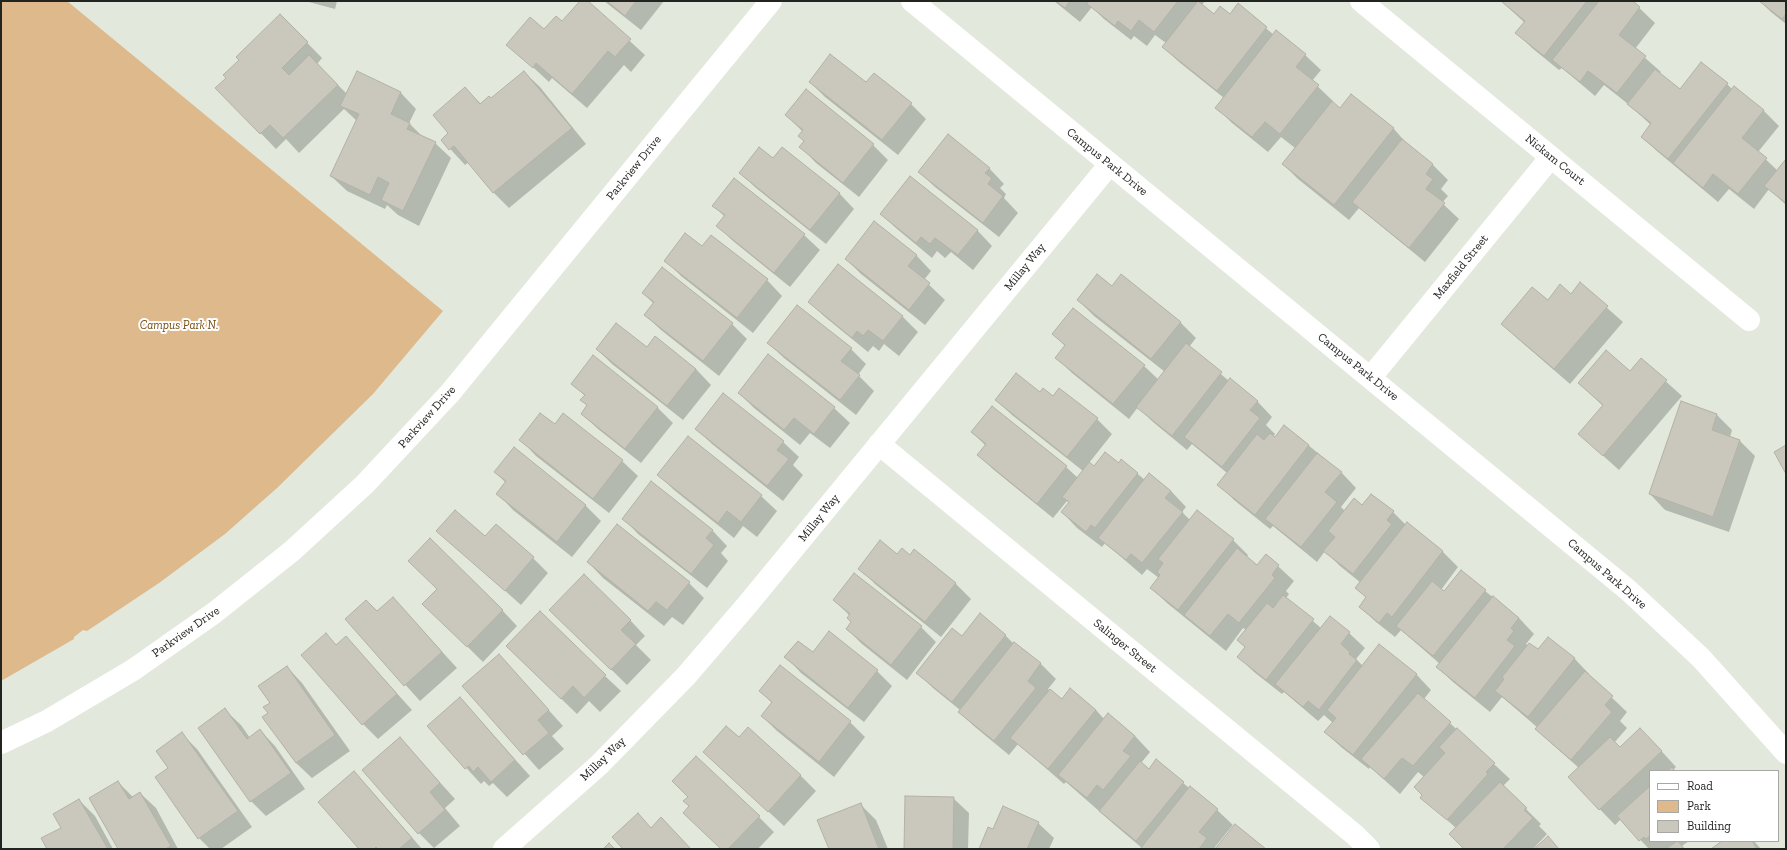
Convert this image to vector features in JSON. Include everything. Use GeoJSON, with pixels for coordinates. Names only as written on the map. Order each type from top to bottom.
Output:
{"type":"FeatureCollection","features":[{"type":"Feature","properties":{"kind":"street","name":"Parkview Drive"},"geometry":{"type":"LineString","coordinates":[[1,743],[47,720],[133,670],[214,613],[292,551],[365,484],[450,393],[771,1]]}},
{"type":"Feature","properties":{"kind":"street","name":"Campus Park Drive"},"geometry":{"type":"LineString","coordinates":[[912,1],[1628,590],[1701,658],[1786,753]]}},
{"type":"Feature","properties":{"kind":"street","name":"Nickam Court"},"geometry":{"type":"LineString","coordinates":[[1361,1],[1749,320]]}},
{"type":"Feature","properties":{"kind":"street","name":"Maxfield Street"},"geometry":{"type":"LineString","coordinates":[[1370,377],[1551,157]]}},
{"type":"Feature","properties":{"kind":"street","name":"Millay Way"},"geometry":{"type":"LineString","coordinates":[[504,849],[599,765],[686,676],[748,605],[1110,164]]}},
{"type":"Feature","properties":{"kind":"street","name":"Salinger Street"},"geometry":{"type":"LineString","coordinates":[[879,444],[1336,820],[1369,849]]}},
{"type":"Feature","properties":{"kind":"green space","name":"Campus Park N."},"geometry":{"type":"Polygon","coordinates":[[[1,1],[67,1],[443,311],[373,394],[277,488],[225,534],[159,583],[87,631],[83,630],[74,637],[74,639],[1,681],[1,1]]]}},
{"type":"Feature","properties":{"kind":"building"},"geometry":{"type":"Polygon","coordinates":[[[580,1],[588,1],[631,39],[615,57],[608,51],[572,94],[536,63],[533,68],[506,45],[530,17],[544,29],[556,16],[562,21],[580,1]]]}},
{"type":"Feature","properties":{"kind":"building"},"geometry":{"type":"Polygon","coordinates":[[[607,1],[636,1],[625,16],[607,1]]]}},
{"type":"Feature","properties":{"kind":"building"},"geometry":{"type":"Polygon","coordinates":[[[1056,1],[1070,1],[1065,8],[1056,1]]]}},
{"type":"Feature","properties":{"kind":"building"},"geometry":{"type":"Polygon","coordinates":[[[1089,1],[1178,1],[1154,32],[1139,20],[1131,31],[1118,21],[1115,26],[1087,4],[1089,1]]]}},
{"type":"Feature","properties":{"kind":"building"},"geometry":{"type":"Polygon","coordinates":[[[1198,1],[1214,14],[1220,6],[1230,14],[1238,3],[1267,27],[1217,91],[1162,47],[1198,1]]]}},
{"type":"Feature","properties":{"kind":"building"},"geometry":{"type":"Polygon","coordinates":[[[1502,1],[1587,1],[1544,56],[1515,33],[1525,21],[1502,1]]]}},
{"type":"Feature","properties":{"kind":"building"},"geometry":{"type":"Polygon","coordinates":[[[1599,1],[1633,1],[1640,7],[1619,35],[1646,56],[1617,93],[1588,71],[1580,82],[1552,60],[1599,1]]]}},
{"type":"Feature","properties":{"kind":"building"},"geometry":{"type":"Polygon","coordinates":[[[1759,1],[1786,1],[1786,14],[1782,19],[1759,1]]]}},
{"type":"Feature","properties":{"kind":"building"},"geometry":{"type":"Polygon","coordinates":[[[280,14],[308,42],[282,68],[289,75],[309,55],[338,85],[283,138],[270,125],[260,134],[215,88],[226,78],[223,75],[239,60],[236,57],[280,14]]]}},
{"type":"Feature","properties":{"kind":"building"},"geometry":{"type":"Polygon","coordinates":[[[1276,30],[1306,54],[1296,67],[1319,85],[1280,134],[1265,122],[1252,137],[1215,108],[1276,30]]]}},
{"type":"Feature","properties":{"kind":"building"},"geometry":{"type":"Polygon","coordinates":[[[830,54],[866,82],[874,73],[912,103],[882,140],[809,82],[830,54]]]}},
{"type":"Feature","properties":{"kind":"building"},"geometry":{"type":"Polygon","coordinates":[[[1701,62],[1728,83],[1668,159],[1641,137],[1651,123],[1627,104],[1655,69],[1680,89],[1701,62]]]}},
{"type":"Feature","properties":{"kind":"building"},"geometry":{"type":"Polygon","coordinates":[[[357,71],[401,92],[391,114],[410,123],[407,129],[436,142],[403,211],[381,200],[389,183],[378,177],[370,195],[330,176],[359,114],[340,106],[357,71]]]}},
{"type":"Feature","properties":{"kind":"building"},"geometry":{"type":"Polygon","coordinates":[[[524,71],[572,128],[493,193],[454,146],[449,150],[441,140],[448,133],[433,115],[465,87],[480,104],[489,96],[491,98],[524,71]]]}},
{"type":"Feature","properties":{"kind":"building"},"geometry":{"type":"Polygon","coordinates":[[[1734,86],[1764,110],[1742,138],[1767,158],[1738,194],[1713,174],[1703,188],[1673,163],[1734,86]]]}},
{"type":"Feature","properties":{"kind":"building"},"geometry":{"type":"Polygon","coordinates":[[[806,89],[874,144],[843,183],[799,147],[804,141],[798,136],[803,130],[785,115],[806,89]]]}},
{"type":"Feature","properties":{"kind":"building"},"geometry":{"type":"Polygon","coordinates":[[[1351,94],[1394,128],[1334,205],[1282,164],[1332,101],[1340,108],[1351,94]]]}},
{"type":"Feature","properties":{"kind":"building"},"geometry":{"type":"Polygon","coordinates":[[[948,134],[990,168],[985,173],[992,178],[988,184],[1003,196],[983,223],[918,172],[948,134]]]}},
{"type":"Feature","properties":{"kind":"building"},"geometry":{"type":"Polygon","coordinates":[[[1402,139],[1433,164],[1426,174],[1433,179],[1426,189],[1445,203],[1409,248],[1352,202],[1402,139]]]}},
{"type":"Feature","properties":{"kind":"building"},"geometry":{"type":"Polygon","coordinates":[[[759,147],[773,158],[782,147],[840,193],[810,230],[739,173],[759,147]]]}},
{"type":"Feature","properties":{"kind":"building"},"geometry":{"type":"Polygon","coordinates":[[[1786,159],[1786,203],[1764,186],[1786,159]]]}},
{"type":"Feature","properties":{"kind":"building"},"geometry":{"type":"Polygon","coordinates":[[[910,176],[978,230],[958,255],[935,238],[930,244],[921,237],[916,243],[880,214],[910,176]]]}},
{"type":"Feature","properties":{"kind":"building"},"geometry":{"type":"Polygon","coordinates":[[[734,178],[805,234],[774,273],[716,226],[725,215],[712,206],[734,178]]]}},
{"type":"Feature","properties":{"kind":"building"},"geometry":{"type":"Polygon","coordinates":[[[874,221],[917,255],[908,266],[930,283],[909,310],[845,259],[874,221]]]}},
{"type":"Feature","properties":{"kind":"building"},"geometry":{"type":"Polygon","coordinates":[[[685,233],[702,246],[711,235],[768,279],[737,318],[664,261],[685,233]]]}},
{"type":"Feature","properties":{"kind":"building"},"geometry":{"type":"Polygon","coordinates":[[[838,264],[903,316],[883,341],[868,330],[863,336],[857,331],[852,338],[808,302],[838,264]]]}},
{"type":"Feature","properties":{"kind":"building"},"geometry":{"type":"Polygon","coordinates":[[[662,267],[733,323],[703,361],[644,315],[654,302],[642,293],[662,267]]]}},
{"type":"Feature","properties":{"kind":"building"},"geometry":{"type":"Polygon","coordinates":[[[1097,274],[1112,286],[1121,274],[1181,322],[1151,359],[1077,300],[1097,274]]]}},
{"type":"Feature","properties":{"kind":"building"},"geometry":{"type":"Polygon","coordinates":[[[1580,282],[1608,306],[1554,369],[1501,324],[1532,287],[1548,300],[1560,284],[1571,294],[1580,282]]]}},
{"type":"Feature","properties":{"kind":"building"},"geometry":{"type":"Polygon","coordinates":[[[797,305],[852,348],[841,361],[860,375],[840,400],[767,343],[797,305]]]}},
{"type":"Feature","properties":{"kind":"building"},"geometry":{"type":"Polygon","coordinates":[[[1073,308],[1145,365],[1113,404],[1055,358],[1065,345],[1052,334],[1073,308]]]}},
{"type":"Feature","properties":{"kind":"building"},"geometry":{"type":"Polygon","coordinates":[[[616,323],[647,347],[655,336],[696,369],[667,406],[596,349],[616,323]]]}},
{"type":"Feature","properties":{"kind":"building"},"geometry":{"type":"Polygon","coordinates":[[[1186,343],[1222,372],[1172,436],[1136,407],[1186,343]]]}},
{"type":"Feature","properties":{"kind":"building"},"geometry":{"type":"Polygon","coordinates":[[[1606,350],[1630,371],[1641,358],[1667,380],[1603,456],[1578,434],[1603,405],[1578,383],[1606,350]]]}},
{"type":"Feature","properties":{"kind":"building"},"geometry":{"type":"Polygon","coordinates":[[[768,354],[835,407],[814,434],[794,418],[784,430],[738,393],[768,354]]]}},
{"type":"Feature","properties":{"kind":"building"},"geometry":{"type":"Polygon","coordinates":[[[593,355],[658,407],[625,449],[581,414],[587,405],[580,400],[585,395],[571,384],[593,355]]]}},
{"type":"Feature","properties":{"kind":"building"},"geometry":{"type":"Polygon","coordinates":[[[1016,373],[1040,392],[1043,388],[1053,396],[1059,388],[1098,418],[1067,457],[995,400],[1016,373]]]}},
{"type":"Feature","properties":{"kind":"building"},"geometry":{"type":"Polygon","coordinates":[[[1230,378],[1258,401],[1250,410],[1260,418],[1222,467],[1184,437],[1230,378]]]}},
{"type":"Feature","properties":{"kind":"building"},"geometry":{"type":"Polygon","coordinates":[[[723,393],[784,441],[777,450],[789,459],[767,486],[695,429],[723,393]]]}},
{"type":"Feature","properties":{"kind":"building"},"geometry":{"type":"Polygon","coordinates":[[[1681,401],[1717,414],[1712,430],[1740,440],[1713,517],[1649,494],[1681,401]]]}},
{"type":"Feature","properties":{"kind":"building"},"geometry":{"type":"Polygon","coordinates":[[[992,406],[1067,466],[1037,504],[977,455],[986,444],[971,432],[992,406]]]}},
{"type":"Feature","properties":{"kind":"building"},"geometry":{"type":"Polygon","coordinates":[[[540,413],[555,424],[563,413],[623,460],[593,499],[519,440],[540,413]]]}},
{"type":"Feature","properties":{"kind":"building"},"geometry":{"type":"Polygon","coordinates":[[[1284,425],[1309,445],[1255,515],[1217,485],[1257,434],[1264,440],[1270,433],[1275,437],[1284,425]]]}},
{"type":"Feature","properties":{"kind":"building"},"geometry":{"type":"Polygon","coordinates":[[[688,436],[762,495],[741,522],[727,511],[718,523],[657,475],[688,436]]]}},
{"type":"Feature","properties":{"kind":"building"},"geometry":{"type":"Polygon","coordinates":[[[1786,445],[1786,474],[1774,452],[1786,445]]]}},
{"type":"Feature","properties":{"kind":"building"},"geometry":{"type":"Polygon","coordinates":[[[514,447],[586,505],[557,542],[496,494],[506,481],[494,472],[514,447]]]}},
{"type":"Feature","properties":{"kind":"building"},"geometry":{"type":"Polygon","coordinates":[[[1105,452],[1119,463],[1121,459],[1138,473],[1095,528],[1091,525],[1086,532],[1061,512],[1069,502],[1062,497],[1089,462],[1094,466],[1105,452]]]}},
{"type":"Feature","properties":{"kind":"building"},"geometry":{"type":"Polygon","coordinates":[[[1317,453],[1342,472],[1325,492],[1337,502],[1301,547],[1265,519],[1317,453]]]}},
{"type":"Feature","properties":{"kind":"building"},"geometry":{"type":"Polygon","coordinates":[[[1149,473],[1171,491],[1165,498],[1183,512],[1142,563],[1131,554],[1126,560],[1098,538],[1149,473]]]}},
{"type":"Feature","properties":{"kind":"building"},"geometry":{"type":"Polygon","coordinates":[[[651,481],[713,530],[706,538],[714,545],[691,574],[622,519],[651,481]]]}},
{"type":"Feature","properties":{"kind":"building"},"geometry":{"type":"Polygon","coordinates":[[[1371,494],[1394,511],[1387,520],[1392,524],[1353,574],[1323,551],[1335,537],[1328,531],[1354,498],[1362,505],[1371,494]]]}},
{"type":"Feature","properties":{"kind":"building"},"geometry":{"type":"Polygon","coordinates":[[[455,510],[485,536],[496,524],[534,557],[505,591],[436,531],[455,510]]]}},
{"type":"Feature","properties":{"kind":"building"},"geometry":{"type":"Polygon","coordinates":[[[1197,510],[1234,539],[1178,610],[1150,588],[1160,575],[1157,572],[1163,563],[1158,559],[1197,510]]]}},
{"type":"Feature","properties":{"kind":"building"},"geometry":{"type":"Polygon","coordinates":[[[1407,522],[1443,551],[1392,617],[1387,613],[1379,623],[1359,607],[1366,597],[1355,588],[1407,522]]]}},
{"type":"Feature","properties":{"kind":"building"},"geometry":{"type":"Polygon","coordinates":[[[617,524],[690,582],[667,610],[656,602],[648,611],[587,562],[617,524]]]}},
{"type":"Feature","properties":{"kind":"building"},"geometry":{"type":"Polygon","coordinates":[[[430,538],[503,610],[467,647],[422,604],[437,589],[408,561],[430,538]]]}},
{"type":"Feature","properties":{"kind":"building"},"geometry":{"type":"Polygon","coordinates":[[[880,540],[897,554],[902,548],[910,555],[914,549],[956,583],[925,622],[858,569],[880,540]]]}},
{"type":"Feature","properties":{"kind":"building"},"geometry":{"type":"Polygon","coordinates":[[[1237,548],[1257,565],[1266,554],[1279,565],[1272,575],[1275,578],[1239,623],[1228,614],[1210,636],[1184,615],[1237,548]]]}},
{"type":"Feature","properties":{"kind":"building"},"geometry":{"type":"Polygon","coordinates":[[[1461,570],[1486,590],[1433,656],[1396,626],[1432,581],[1444,591],[1461,570]]]}},
{"type":"Feature","properties":{"kind":"building"},"geometry":{"type":"Polygon","coordinates":[[[854,573],[922,626],[891,665],[846,629],[851,622],[847,618],[850,614],[833,600],[854,573]]]}},
{"type":"Feature","properties":{"kind":"building"},"geometry":{"type":"Polygon","coordinates":[[[584,574],[631,620],[621,630],[636,644],[611,670],[549,610],[584,574]]]}},
{"type":"Feature","properties":{"kind":"building"},"geometry":{"type":"Polygon","coordinates":[[[1283,595],[1314,619],[1266,680],[1237,657],[1245,647],[1237,640],[1267,603],[1273,608],[1283,595]]]}},
{"type":"Feature","properties":{"kind":"building"},"geometry":{"type":"Polygon","coordinates":[[[1493,596],[1519,618],[1511,628],[1514,631],[1507,640],[1515,646],[1475,698],[1436,667],[1493,596]]]}},
{"type":"Feature","properties":{"kind":"building"},"geometry":{"type":"Polygon","coordinates":[[[393,597],[442,652],[404,686],[345,619],[366,600],[377,611],[393,597]]]}},
{"type":"Feature","properties":{"kind":"building"},"geometry":{"type":"Polygon","coordinates":[[[540,611],[606,675],[584,698],[573,686],[561,699],[506,646],[540,611]]]}},
{"type":"Feature","properties":{"kind":"building"},"geometry":{"type":"Polygon","coordinates":[[[980,613],[1006,635],[952,702],[916,673],[952,628],[962,636],[980,613]]]}},
{"type":"Feature","properties":{"kind":"building"},"geometry":{"type":"Polygon","coordinates":[[[1330,616],[1350,632],[1341,644],[1350,652],[1349,654],[1357,660],[1319,710],[1308,701],[1303,707],[1275,684],[1330,616]]]}},
{"type":"Feature","properties":{"kind":"building"},"geometry":{"type":"Polygon","coordinates":[[[829,631],[878,670],[848,708],[784,657],[798,641],[813,652],[829,631]]]}},
{"type":"Feature","properties":{"kind":"building"},"geometry":{"type":"Polygon","coordinates":[[[326,633],[336,645],[346,636],[397,694],[362,725],[301,655],[326,633]]]}},
{"type":"Feature","properties":{"kind":"building"},"geometry":{"type":"Polygon","coordinates":[[[1548,637],[1575,658],[1528,717],[1495,691],[1504,679],[1502,677],[1529,643],[1538,649],[1548,637]]]}},
{"type":"Feature","properties":{"kind":"building"},"geometry":{"type":"Polygon","coordinates":[[[1014,642],[1041,663],[1028,681],[1036,688],[994,741],[958,712],[1014,642]]]}},
{"type":"Feature","properties":{"kind":"building"},"geometry":{"type":"Polygon","coordinates":[[[1379,644],[1417,674],[1353,755],[1324,732],[1336,718],[1327,710],[1379,644]]]}},
{"type":"Feature","properties":{"kind":"building"},"geometry":{"type":"Polygon","coordinates":[[[499,654],[549,710],[538,720],[549,733],[523,755],[462,686],[499,654]]]}},
{"type":"Feature","properties":{"kind":"building"},"geometry":{"type":"Polygon","coordinates":[[[780,665],[851,721],[819,762],[761,716],[772,702],[759,691],[780,665]]]}},
{"type":"Feature","properties":{"kind":"building"},"geometry":{"type":"Polygon","coordinates":[[[287,666],[335,735],[296,763],[262,717],[268,713],[263,707],[270,703],[258,686],[287,666]]]}},
{"type":"Feature","properties":{"kind":"building"},"geometry":{"type":"Polygon","coordinates":[[[1585,671],[1613,696],[1605,705],[1612,712],[1571,760],[1535,729],[1585,671]]]}},
{"type":"Feature","properties":{"kind":"building"},"geometry":{"type":"Polygon","coordinates":[[[1070,688],[1096,710],[1048,769],[1010,738],[1050,689],[1062,699],[1070,688]]]}},
{"type":"Feature","properties":{"kind":"building"},"geometry":{"type":"Polygon","coordinates":[[[1418,693],[1451,722],[1413,766],[1402,758],[1384,779],[1361,759],[1418,693]]]}},
{"type":"Feature","properties":{"kind":"building"},"geometry":{"type":"Polygon","coordinates":[[[460,697],[515,760],[491,782],[478,767],[473,772],[469,766],[465,769],[427,726],[460,697]]]}},
{"type":"Feature","properties":{"kind":"building"},"geometry":{"type":"Polygon","coordinates":[[[225,708],[247,739],[260,729],[291,773],[250,802],[198,728],[225,708]]]}},
{"type":"Feature","properties":{"kind":"building"},"geometry":{"type":"Polygon","coordinates":[[[1108,713],[1135,736],[1123,751],[1131,756],[1103,790],[1097,785],[1087,798],[1058,775],[1108,713]]]}},
{"type":"Feature","properties":{"kind":"building"},"geometry":{"type":"Polygon","coordinates":[[[726,726],[739,737],[748,727],[801,775],[768,812],[703,752],[726,726]]]}},
{"type":"Feature","properties":{"kind":"building"},"geometry":{"type":"Polygon","coordinates":[[[1457,728],[1495,763],[1486,772],[1488,774],[1447,820],[1420,798],[1422,795],[1414,787],[1445,753],[1439,747],[1457,728]]]}},
{"type":"Feature","properties":{"kind":"building"},"geometry":{"type":"Polygon","coordinates":[[[1640,728],[1662,751],[1599,810],[1568,777],[1610,737],[1620,747],[1640,728]]]}},
{"type":"Feature","properties":{"kind":"building"},"geometry":{"type":"Polygon","coordinates":[[[182,732],[238,811],[198,839],[155,777],[168,768],[156,751],[182,732]]]}},
{"type":"Feature","properties":{"kind":"building"},"geometry":{"type":"Polygon","coordinates":[[[400,737],[440,783],[430,792],[445,810],[418,834],[362,770],[400,737]]]}},
{"type":"Feature","properties":{"kind":"building"},"geometry":{"type":"Polygon","coordinates":[[[696,756],[760,816],[728,849],[721,849],[683,813],[689,806],[683,801],[688,797],[672,781],[696,756]]]}},
{"type":"Feature","properties":{"kind":"building"},"geometry":{"type":"Polygon","coordinates":[[[1156,759],[1184,782],[1136,841],[1099,811],[1140,761],[1149,769],[1156,759]]]}},
{"type":"Feature","properties":{"kind":"building"},"geometry":{"type":"Polygon","coordinates":[[[354,771],[412,838],[399,849],[378,849],[376,847],[374,849],[359,849],[318,802],[354,771]]]}},
{"type":"Feature","properties":{"kind":"building"},"geometry":{"type":"Polygon","coordinates":[[[118,781],[129,799],[140,792],[171,846],[165,849],[118,849],[89,798],[118,781]]]}},
{"type":"Feature","properties":{"kind":"building"},"geometry":{"type":"Polygon","coordinates":[[[1500,782],[1527,808],[1524,810],[1533,818],[1503,849],[1464,849],[1449,834],[1500,782]]]}},
{"type":"Feature","properties":{"kind":"building"},"geometry":{"type":"Polygon","coordinates":[[[1190,786],[1218,809],[1199,832],[1207,838],[1199,849],[1140,849],[1190,786]]]}},
{"type":"Feature","properties":{"kind":"building"},"geometry":{"type":"Polygon","coordinates":[[[1649,787],[1649,837],[1646,839],[1644,837],[1639,841],[1617,816],[1649,787]]]}},
{"type":"Feature","properties":{"kind":"building"},"geometry":{"type":"Polygon","coordinates":[[[905,796],[954,797],[953,849],[904,849],[905,796]]]}},
{"type":"Feature","properties":{"kind":"building"},"geometry":{"type":"Polygon","coordinates":[[[79,799],[108,849],[47,849],[41,838],[61,828],[53,814],[79,799]]]}},
{"type":"Feature","properties":{"kind":"building"},"geometry":{"type":"Polygon","coordinates":[[[861,803],[879,849],[829,849],[817,820],[861,803]]]}},
{"type":"Feature","properties":{"kind":"building"},"geometry":{"type":"Polygon","coordinates":[[[1003,806],[1039,822],[1027,849],[979,849],[988,827],[993,829],[1003,806]]]}},
{"type":"Feature","properties":{"kind":"building"},"geometry":{"type":"Polygon","coordinates":[[[638,813],[651,828],[661,817],[691,849],[623,849],[612,837],[638,813]]]}},
{"type":"Feature","properties":{"kind":"building"},"geometry":{"type":"Polygon","coordinates":[[[1235,824],[1266,849],[1215,849],[1235,824]]]}},
{"type":"Feature","properties":{"kind":"building"},"geometry":{"type":"Polygon","coordinates":[[[1548,836],[1559,849],[1534,849],[1548,836]]]}},
{"type":"Feature","properties":{"kind":"building"},"geometry":{"type":"Polygon","coordinates":[[[1676,842],[1679,842],[1684,849],[1666,849],[1676,842]]]}},
{"type":"Feature","properties":{"kind":"building"},"geometry":{"type":"Polygon","coordinates":[[[1721,842],[1753,842],[1757,849],[1711,849],[1721,842]]]}},
{"type":"Feature","properties":{"kind":"building"},"geometry":{"type":"Polygon","coordinates":[[[609,843],[615,849],[603,849],[609,843]]]}}]}
